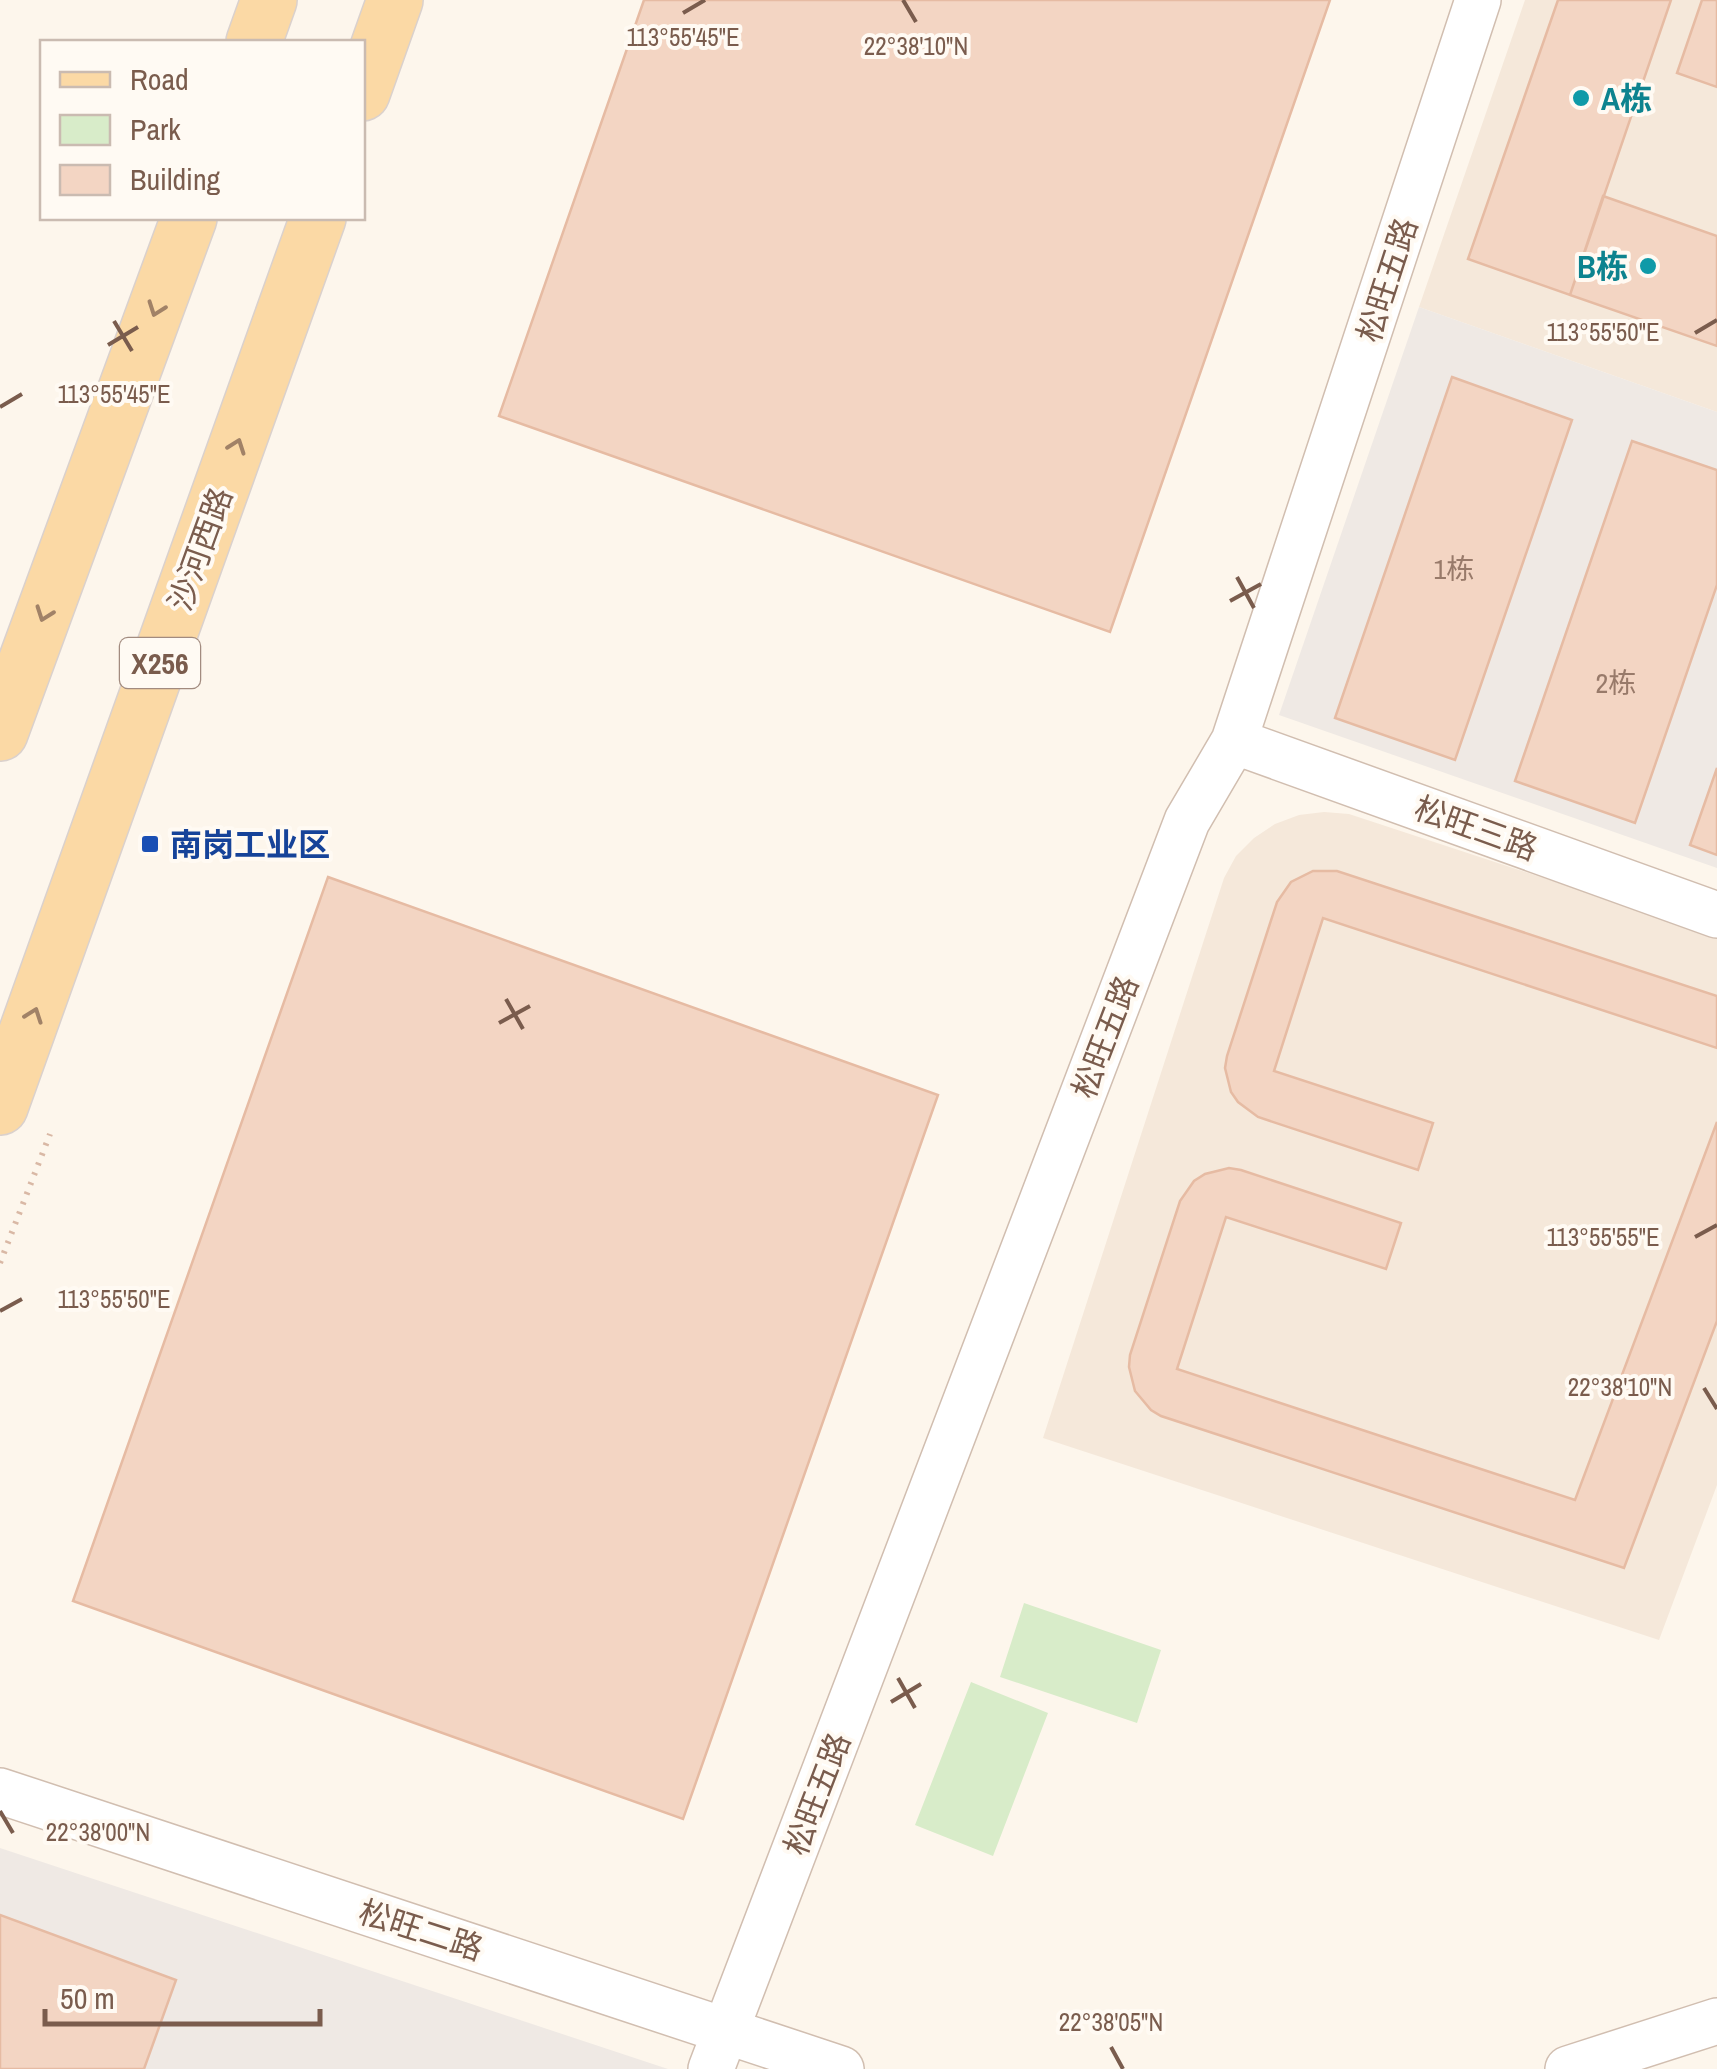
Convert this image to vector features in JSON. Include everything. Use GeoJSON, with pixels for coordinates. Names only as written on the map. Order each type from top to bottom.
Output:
{"type":"FeatureCollection","features":[{"type":"Feature","properties":{"kind":"main road"},"geometry":{"type":"LineString","coordinates":[[255,40],[270,0]]}},
{"type":"Feature","properties":{"kind":"main road"},"geometry":{"type":"LineString","coordinates":[[365,85],[396,0]]}},
{"type":"Feature","properties":{"kind":"main road"},"geometry":{"type":"LineString","coordinates":[[0,733],[189,220]]}},
{"type":"Feature","properties":{"kind":"main road","name":"沙河西路"},"geometry":{"type":"LineString","coordinates":[[0,1107],[317,220]]}},
{"type":"Feature","properties":{"kind":"street","name":"松旺五路"},"geometry":{"type":"LineString","coordinates":[[719,2050],[1187,821],[1234,741],[1478,0]]}},
{"type":"Feature","properties":{"kind":"street","name":"松旺三路"},"geometry":{"type":"LineString","coordinates":[[1234,741],[1717,915]]}},
{"type":"Feature","properties":{"kind":"street","name":"松旺二路"},"geometry":{"type":"LineString","coordinates":[[0,1790],[719,2050],[841,2069]]}},
{"type":"Feature","properties":{"kind":"street"},"geometry":{"type":"LineString","coordinates":[[1568,2069],[1717,2021]]}},
{"type":"Feature","properties":{"kind":"path"},"geometry":{"type":"LineString","coordinates":[[0,1263],[50,1134]]}},
{"type":"Feature","properties":{"kind":"shaded area"},"geometry":{"type":"Polygon","coordinates":[[[1525,0],[1717,0],[1717,412],[1419,307],[1525,0]]]}},
{"type":"Feature","properties":{"kind":"shaded area"},"geometry":{"type":"Polygon","coordinates":[[[1419,307],[1717,412],[1717,868],[1279,715],[1419,307]]]}},
{"type":"Feature","properties":{"kind":"shaded area"},"geometry":{"type":"Polygon","coordinates":[[[1349,814],[1717,935],[1717,1485],[1659,1640],[1043,1438],[1224,878],[1236,856],[1275,824],[1299,815],[1349,814]]]}},
{"type":"Feature","properties":{"kind":"shaded area"},"geometry":{"type":"Polygon","coordinates":[[[0,1848],[668,2069],[0,2069],[0,1848]]]}},
{"type":"Feature","properties":{"kind":"green space"},"geometry":{"type":"Polygon","coordinates":[[[1024,1603],[1161,1650],[1137,1723],[1000,1677],[1024,1603]]]}},
{"type":"Feature","properties":{"kind":"green space"},"geometry":{"type":"Polygon","coordinates":[[[971,1682],[1048,1713],[993,1856],[915,1825],[971,1682]]]}},
{"type":"Feature","properties":{"kind":"building"},"geometry":{"type":"Polygon","coordinates":[[[644,0],[1330,0],[1110,632],[499,416],[644,0]]]}},
{"type":"Feature","properties":{"kind":"building","name":"A栋"},"geometry":{"type":"Polygon","coordinates":[[[1558,0],[1671,0],[1570,295],[1468,259],[1558,0]]]}},
{"type":"Feature","properties":{"kind":"building"},"geometry":{"type":"Polygon","coordinates":[[[1702,0],[1717,0],[1717,87],[1677,73],[1702,0]]]}},
{"type":"Feature","properties":{"kind":"building","name":"B栋"},"geometry":{"type":"Polygon","coordinates":[[[1603,196],[1717,236],[1717,346],[1570,295],[1603,196]]]}},
{"type":"Feature","properties":{"kind":"building"},"geometry":{"type":"Polygon","coordinates":[[[1452,377],[1572,420],[1455,760],[1335,718],[1452,377]]]}},
{"type":"Feature","properties":{"kind":"building"},"geometry":{"type":"Polygon","coordinates":[[[1632,441],[1717,470],[1717,585],[1635,823],[1515,781],[1632,441]]]}},
{"type":"Feature","properties":{"kind":"building"},"geometry":{"type":"Polygon","coordinates":[[[1717,768],[1717,855],[1690,845],[1717,768]]]}},
{"type":"Feature","properties":{"kind":"building"},"geometry":{"type":"Polygon","coordinates":[[[1313,871],[1337,871],[1717,996],[1717,1048],[1323,918],[1274,1071],[1433,1123],[1418,1170],[1258,1117],[1231,1092],[1225,1068],[1227,1056],[1277,902],[1291,882],[1313,871]]]}},
{"type":"Feature","properties":{"kind":"building"},"geometry":{"type":"Polygon","coordinates":[[[328,877],[938,1095],[683,1819],[73,1601],[328,877]]]}},
{"type":"Feature","properties":{"kind":"building"},"geometry":{"type":"Polygon","coordinates":[[[1717,1122],[1717,1321],[1624,1568],[1161,1416],[1135,1391],[1130,1355],[1180,1201],[1194,1181],[1205,1174],[1229,1168],[1241,1170],[1401,1223],[1386,1269],[1226,1217],[1177,1369],[1575,1500],[1717,1122]]]}},
{"type":"Feature","properties":{"kind":"building"},"geometry":{"type":"Polygon","coordinates":[[[0,1915],[176,1980],[144,2069],[0,2069],[0,1915]]]}},
{"type":"Feature","properties":{"kind":"place","name":"A栋"},"geometry":{"type":"Point","coordinates":[1581,98]}},
{"type":"Feature","properties":{"kind":"place","name":"B栋"},"geometry":{"type":"Point","coordinates":[1648,266]}},
{"type":"Feature","properties":{"kind":"place","name":"南岗工业区"},"geometry":{"type":"Point","coordinates":[150,844]}}]}
